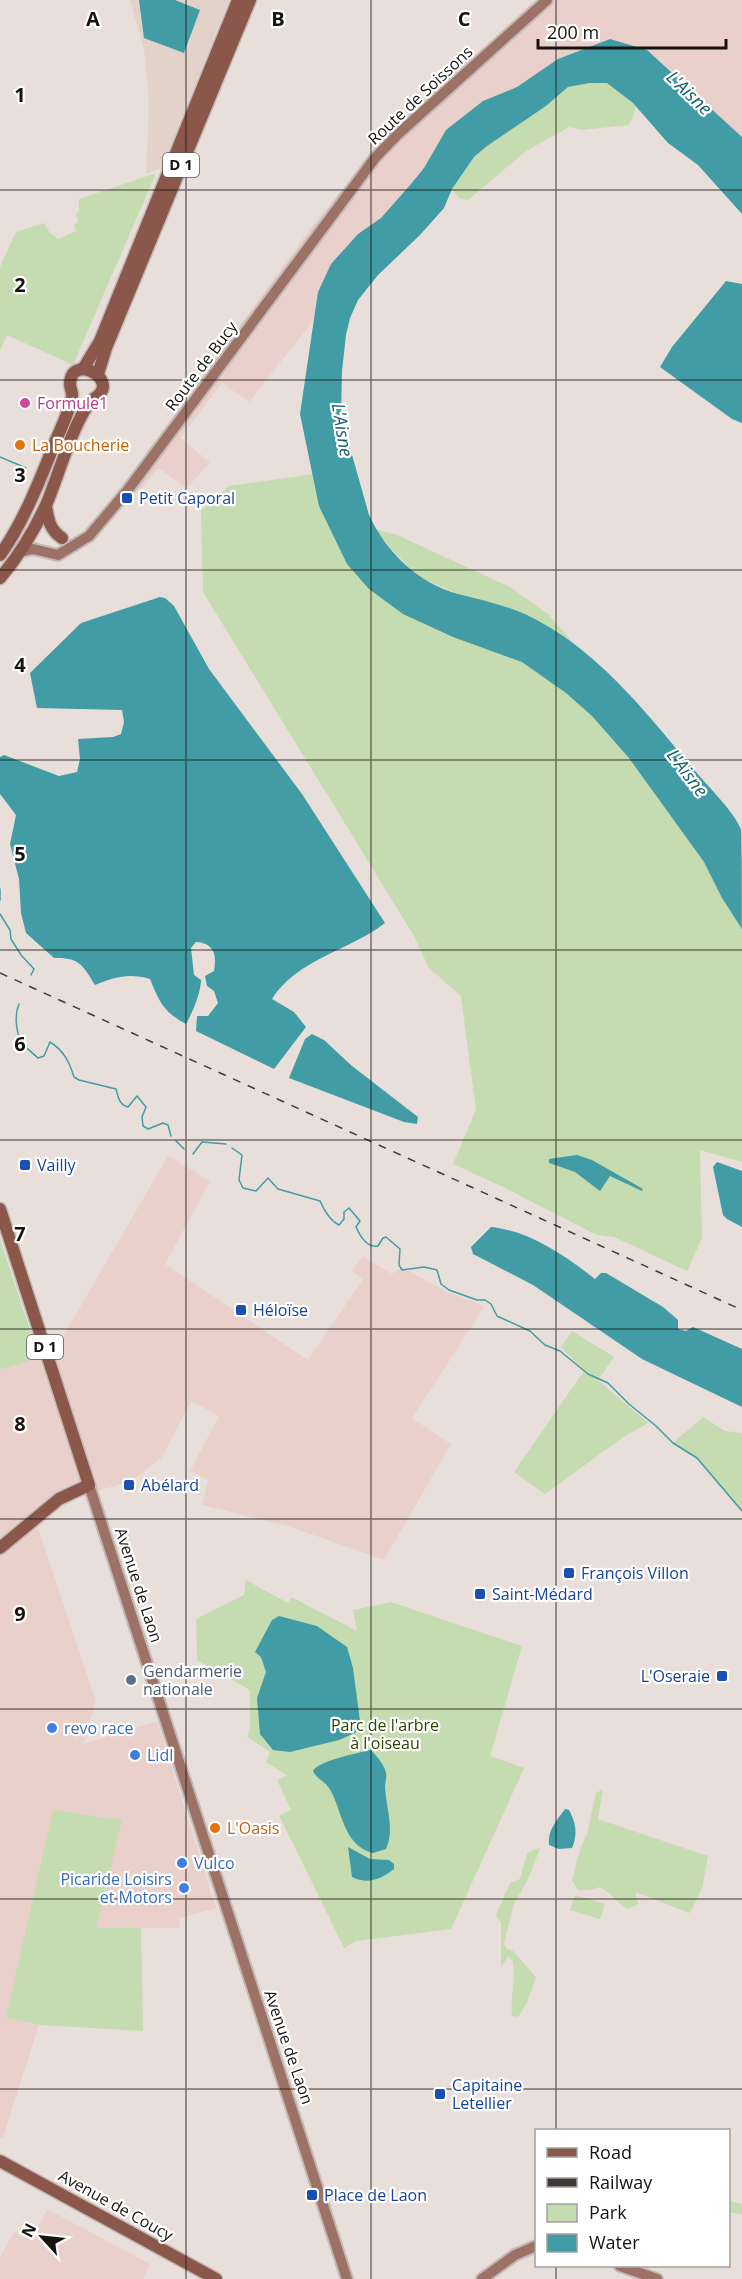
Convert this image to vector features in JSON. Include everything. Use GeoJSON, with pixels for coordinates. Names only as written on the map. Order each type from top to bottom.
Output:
{"type":"FeatureCollection","features":[{"type":"Feature","properties":{"kind":"main road","name":"D 1"},"geometry":{"type":"LineString","coordinates":[[83,369],[100,341],[238,0]]}},
{"type":"Feature","properties":{"kind":"main road","name":"D 1"},"geometry":{"type":"LineString","coordinates":[[98,374],[106,348],[250,0]]}},
{"type":"Feature","properties":{"kind":"main road","name":"Route de Soissons"},"geometry":{"type":"LineString","coordinates":[[326,223],[388,143],[547,0]]}},
{"type":"Feature","properties":{"kind":"main road","name":"Route de Bucy"},"geometry":{"type":"LineString","coordinates":[[20,552],[33,549],[58,555],[79,543],[99,525],[134,482],[326,223]]}},
{"type":"Feature","properties":{"kind":"main road"},"geometry":{"type":"LineString","coordinates":[[0,555],[21,523],[68,410],[73,394],[71,380],[83,369],[98,374],[101,389],[99,394],[90,400],[80,418],[45,506],[20,552],[0,578]]}},
{"type":"Feature","properties":{"kind":"main road"},"geometry":{"type":"LineString","coordinates":[[73,394],[80,400],[90,400]]}},
{"type":"Feature","properties":{"kind":"main road"},"geometry":{"type":"LineString","coordinates":[[45,506],[48,522],[56,534],[62,538]]}},
{"type":"Feature","properties":{"kind":"main road","name":"Route de Bucy"},"geometry":{"type":"LineString","coordinates":[[62,538],[82,536],[99,525]]}},
{"type":"Feature","properties":{"kind":"main road","name":"Avenue de Laon"},"geometry":{"type":"LineString","coordinates":[[0,1209],[347,2279]]}},
{"type":"Feature","properties":{"kind":"main road"},"geometry":{"type":"LineString","coordinates":[[0,1548],[59,1499],[89,1485]]}},
{"type":"Feature","properties":{"kind":"main road","name":"Avenue de Coucy"},"geometry":{"type":"LineString","coordinates":[[0,2161],[216,2279]]}},
{"type":"Feature","properties":{"kind":"main road"},"geometry":{"type":"LineString","coordinates":[[482,2279],[515,2255],[535,2247]]}},
{"type":"Feature","properties":{"kind":"main road"},"geometry":{"type":"LineString","coordinates":[[625,2267],[657,2279]]}},
{"type":"Feature","properties":{"kind":"shaded area"},"geometry":{"type":"Polygon","coordinates":[[[130,0],[229,0],[162,168],[146,174],[149,104],[144,49],[130,0]]]}},
{"type":"Feature","properties":{"kind":"shaded area"},"geometry":{"type":"Polygon","coordinates":[[[535,0],[742,0],[742,183],[618,63],[464,130],[249,402],[222,383],[180,438],[210,462],[187,488],[158,468],[138,493],[121,488],[318,218],[391,133],[535,0]]]}},
{"type":"Feature","properties":{"kind":"shaded area"},"geometry":{"type":"Polygon","coordinates":[[[168,1156],[210,1181],[165,1264],[308,1360],[363,1279],[351,1271],[363,1256],[392,1274],[402,1267],[446,1292],[485,1306],[412,1418],[451,1444],[384,1560],[288,1526],[202,1505],[208,1480],[190,1471],[219,1416],[191,1401],[162,1457],[132,1481],[61,1504],[37,1525],[96,1701],[83,1744],[157,1721],[216,1908],[180,1918],[179,1928],[95,1928],[122,1820],[6,2016],[39,2025],[3,2137],[0,2138],[0,1368],[4,1369],[55,1350],[168,1156]]]}},
{"type":"Feature","properties":{"kind":"shaded area"},"geometry":{"type":"Polygon","coordinates":[[[47,2209],[150,2264],[143,2279],[0,2279],[0,2257],[14,2232],[31,2240],[47,2209]]]}},
{"type":"Feature","properties":{"kind":"green space"},"geometry":{"type":"Polygon","coordinates":[[[607,83],[636,106],[633,118],[628,125],[582,130],[569,127],[526,151],[468,200],[459,198],[452,189],[474,157],[546,106],[568,87],[607,83]]]}},
{"type":"Feature","properties":{"kind":"green space"},"geometry":{"type":"Polygon","coordinates":[[[156,173],[73,365],[7,335],[0,350],[0,267],[16,232],[44,223],[50,233],[58,239],[76,231],[74,225],[78,222],[76,214],[79,212],[79,199],[156,173]]]}},
{"type":"Feature","properties":{"kind":"green space"},"geometry":{"type":"Polygon","coordinates":[[[321,473],[379,575],[578,669],[742,899],[742,1162],[700,1150],[702,1238],[687,1271],[614,1237],[597,1235],[453,1164],[476,1110],[461,996],[429,968],[414,936],[203,592],[201,511],[229,486],[321,473]]]}},
{"type":"Feature","properties":{"kind":"green space"},"geometry":{"type":"Polygon","coordinates":[[[375,529],[397,535],[510,587],[548,614],[574,644],[513,610],[455,593],[418,576],[388,546],[375,529]]]}},
{"type":"Feature","properties":{"kind":"green space"},"geometry":{"type":"Polygon","coordinates":[[[0,1240],[39,1357],[4,1369],[0,1368],[0,1240]]]}},
{"type":"Feature","properties":{"kind":"green space"},"geometry":{"type":"Polygon","coordinates":[[[572,1331],[614,1357],[598,1380],[648,1423],[622,1438],[545,1494],[514,1472],[584,1371],[561,1347],[572,1331]]]}},
{"type":"Feature","properties":{"kind":"green space"},"geometry":{"type":"Polygon","coordinates":[[[703,1417],[725,1431],[742,1433],[742,1511],[697,1458],[673,1443],[703,1417]]]}},
{"type":"Feature","properties":{"kind":"green space","name":"Parc de l'arbre à l'oiseau"},"geometry":{"type":"Polygon","coordinates":[[[246,1580],[288,1603],[291,1597],[357,1631],[353,1610],[391,1602],[522,1646],[490,1756],[524,1768],[451,1929],[356,1941],[344,1948],[279,1815],[291,1810],[277,1780],[287,1775],[266,1762],[270,1752],[247,1737],[250,1727],[250,1690],[197,1660],[196,1619],[244,1595],[246,1580]]]}},
{"type":"Feature","properties":{"kind":"green space"},"geometry":{"type":"Polygon","coordinates":[[[603,1789],[598,1819],[708,1856],[702,1888],[690,1913],[635,1892],[638,1904],[627,1909],[600,1887],[578,1890],[572,1880],[587,1834],[596,1793],[603,1789]]]}},
{"type":"Feature","properties":{"kind":"green space"},"geometry":{"type":"Polygon","coordinates":[[[53,1810],[122,1820],[96,1928],[141,1928],[143,2031],[39,2025],[6,2017],[53,1810]]]}},
{"type":"Feature","properties":{"kind":"green space"},"geometry":{"type":"Polygon","coordinates":[[[540,1848],[530,1875],[513,1906],[504,1944],[536,1977],[527,2003],[518,2017],[512,2016],[513,1961],[508,1956],[501,1968],[501,1923],[496,1915],[510,1883],[520,1879],[527,1853],[540,1848]]]}},
{"type":"Feature","properties":{"kind":"green space"},"geometry":{"type":"Polygon","coordinates":[[[575,1895],[605,1904],[600,1919],[570,1910],[575,1895]]]}},
{"type":"Feature","properties":{"kind":"green space"},"geometry":{"type":"Polygon","coordinates":[[[730,2201],[742,2204],[742,2214],[730,2212],[730,2201]]]}},
{"type":"Feature","properties":{"kind":"water"},"geometry":{"type":"Polygon","coordinates":[[[139,0],[175,0],[200,10],[184,53],[144,38],[139,0]]]}},
{"type":"Feature","properties":{"kind":"water","name":"L'Aisne"},"geometry":{"type":"Polygon","coordinates":[[[610,39],[647,50],[742,137],[742,214],[698,165],[668,143],[633,103],[607,83],[568,87],[546,106],[474,157],[452,189],[444,208],[420,235],[378,275],[358,300],[346,335],[341,416],[369,515],[376,529],[394,553],[417,574],[443,589],[527,615],[553,629],[576,646],[620,684],[726,806],[741,829],[742,929],[722,898],[704,862],[629,758],[592,716],[566,693],[522,662],[453,637],[403,614],[369,589],[347,564],[319,506],[300,414],[318,292],[331,264],[358,234],[381,218],[411,184],[424,168],[446,130],[483,101],[517,87],[558,59],[610,39]]]}},
{"type":"Feature","properties":{"kind":"water"},"geometry":{"type":"Polygon","coordinates":[[[726,281],[742,284],[742,423],[732,419],[660,367],[672,347],[726,281]]]}},
{"type":"Feature","properties":{"kind":"water"},"geometry":{"type":"Polygon","coordinates":[[[160,597],[165,598],[174,606],[209,669],[302,794],[385,923],[295,974],[272,999],[294,1012],[306,1027],[274,1069],[196,1031],[197,1016],[208,1016],[218,1003],[214,991],[207,986],[205,976],[214,971],[215,965],[213,951],[207,945],[196,942],[191,948],[194,975],[201,980],[196,1003],[186,1024],[163,1006],[150,979],[135,976],[122,977],[95,985],[87,972],[75,961],[54,958],[26,933],[21,913],[19,879],[10,844],[16,815],[0,794],[0,757],[4,755],[59,776],[77,772],[80,759],[78,739],[113,737],[121,734],[124,722],[122,710],[37,708],[30,673],[81,623],[160,597]]]}},
{"type":"Feature","properties":{"kind":"water"},"geometry":{"type":"Polygon","coordinates":[[[312,1034],[324,1040],[352,1066],[418,1117],[417,1124],[404,1122],[289,1078],[305,1039],[312,1034]]]}},
{"type":"Feature","properties":{"kind":"water"},"geometry":{"type":"Polygon","coordinates":[[[577,1155],[592,1160],[643,1189],[642,1191],[610,1176],[600,1191],[575,1172],[549,1163],[549,1159],[577,1155]]]}},
{"type":"Feature","properties":{"kind":"water"},"geometry":{"type":"Polygon","coordinates":[[[717,1162],[742,1171],[742,1227],[723,1215],[713,1167],[717,1162]]]}},
{"type":"Feature","properties":{"kind":"water"},"geometry":{"type":"Polygon","coordinates":[[[491,1227],[519,1233],[533,1239],[559,1253],[595,1279],[601,1273],[606,1273],[663,1307],[678,1320],[678,1329],[686,1331],[693,1327],[742,1349],[742,1407],[642,1359],[533,1285],[473,1254],[471,1247],[491,1227]]]}},
{"type":"Feature","properties":{"kind":"water"},"geometry":{"type":"Polygon","coordinates":[[[279,1616],[317,1626],[347,1647],[353,1668],[360,1721],[355,1733],[339,1740],[290,1752],[273,1750],[260,1734],[257,1698],[266,1672],[261,1657],[255,1652],[272,1620],[279,1616]]]}},
{"type":"Feature","properties":{"kind":"water"},"geometry":{"type":"Polygon","coordinates":[[[370,1750],[380,1760],[385,1770],[390,1826],[386,1849],[373,1853],[355,1843],[349,1835],[329,1788],[313,1771],[316,1767],[330,1761],[370,1750]]]}},
{"type":"Feature","properties":{"kind":"water"},"geometry":{"type":"Polygon","coordinates":[[[565,1809],[569,1810],[573,1819],[575,1838],[572,1848],[559,1849],[549,1845],[549,1840],[553,1826],[565,1809]]]}},
{"type":"Feature","properties":{"kind":"water"},"geometry":{"type":"Polygon","coordinates":[[[348,1847],[370,1859],[389,1860],[394,1864],[394,1869],[384,1876],[369,1881],[352,1877],[348,1847]]]}},
{"type":"Feature","properties":{"kind":"waterway"},"geometry":{"type":"LineString","coordinates":[[0,457],[26,468]]}},
{"type":"Feature","properties":{"kind":"waterway"},"geometry":{"type":"LineString","coordinates":[[0,889],[0,900]]}},
{"type":"Feature","properties":{"kind":"waterway"},"geometry":{"type":"LineString","coordinates":[[0,914],[10,930],[11,939],[34,969],[31,975]]}},
{"type":"Feature","properties":{"kind":"waterway"},"geometry":{"type":"LineString","coordinates":[[19,1004],[16,1019],[19,1036],[23,1044],[38,1058],[44,1056],[50,1042],[65,1057],[74,1077],[116,1089],[121,1102],[128,1107],[137,1096],[146,1107],[142,1117],[143,1126],[148,1129],[163,1123],[168,1125],[171,1136]]}},
{"type":"Feature","properties":{"kind":"waterway"},"geometry":{"type":"LineString","coordinates":[[176,1141],[184,1149]]}},
{"type":"Feature","properties":{"kind":"waterway"},"geometry":{"type":"LineString","coordinates":[[193,1154],[202,1142],[226,1144]]}},
{"type":"Feature","properties":{"kind":"waterway"},"geometry":{"type":"LineString","coordinates":[[232,1148],[242,1155],[239,1180],[243,1188],[256,1191],[268,1178],[278,1189],[320,1201],[330,1218],[339,1225],[344,1219],[344,1212],[349,1208],[360,1221],[356,1227],[367,1243],[378,1246],[386,1237],[400,1249],[399,1265],[402,1270],[424,1267],[437,1270],[441,1284],[449,1290],[477,1300],[485,1300],[491,1304],[497,1316],[530,1331],[545,1345],[560,1351],[588,1374],[608,1383],[673,1443],[697,1458],[742,1511]]}},
{"type":"Feature","properties":{"kind":"railway"},"geometry":{"type":"LineString","coordinates":[[0,973],[742,1310]]}},
{"type":"Feature","properties":{"kind":"place","name":"Formule1"},"geometry":{"type":"Point","coordinates":[25,403]}},
{"type":"Feature","properties":{"kind":"place","name":"La Boucherie"},"geometry":{"type":"Point","coordinates":[20,445]}},
{"type":"Feature","properties":{"kind":"place","name":"Petit Caporal"},"geometry":{"type":"Point","coordinates":[127,498]}},
{"type":"Feature","properties":{"kind":"place","name":"Vailly"},"geometry":{"type":"Point","coordinates":[25,1165]}},
{"type":"Feature","properties":{"kind":"place","name":"Héloïse"},"geometry":{"type":"Point","coordinates":[241,1310]}},
{"type":"Feature","properties":{"kind":"place","name":"Abélard"},"geometry":{"type":"Point","coordinates":[129,1485]}},
{"type":"Feature","properties":{"kind":"place","name":"François Villon"},"geometry":{"type":"Point","coordinates":[569,1573]}},
{"type":"Feature","properties":{"kind":"place","name":"Saint-Médard"},"geometry":{"type":"Point","coordinates":[480,1594]}},
{"type":"Feature","properties":{"kind":"place","name":"L'Oseraie"},"geometry":{"type":"Point","coordinates":[722,1676]}},
{"type":"Feature","properties":{"kind":"place","name":"Gendarmerie nationale"},"geometry":{"type":"Point","coordinates":[131,1680]}},
{"type":"Feature","properties":{"kind":"place","name":"revo race"},"geometry":{"type":"Point","coordinates":[52,1728]}},
{"type":"Feature","properties":{"kind":"place","name":"Lidl"},"geometry":{"type":"Point","coordinates":[135,1755]}},
{"type":"Feature","properties":{"kind":"place","name":"L'Oasis"},"geometry":{"type":"Point","coordinates":[215,1828]}},
{"type":"Feature","properties":{"kind":"place","name":"Vulco"},"geometry":{"type":"Point","coordinates":[182,1863]}},
{"type":"Feature","properties":{"kind":"place","name":"Picaride Loisirs et Motors"},"geometry":{"type":"Point","coordinates":[184,1888]}},
{"type":"Feature","properties":{"kind":"place","name":"Capitaine Letellier"},"geometry":{"type":"Point","coordinates":[440,2094]}},
{"type":"Feature","properties":{"kind":"place","name":"Place de Laon"},"geometry":{"type":"Point","coordinates":[312,2195]}}]}
